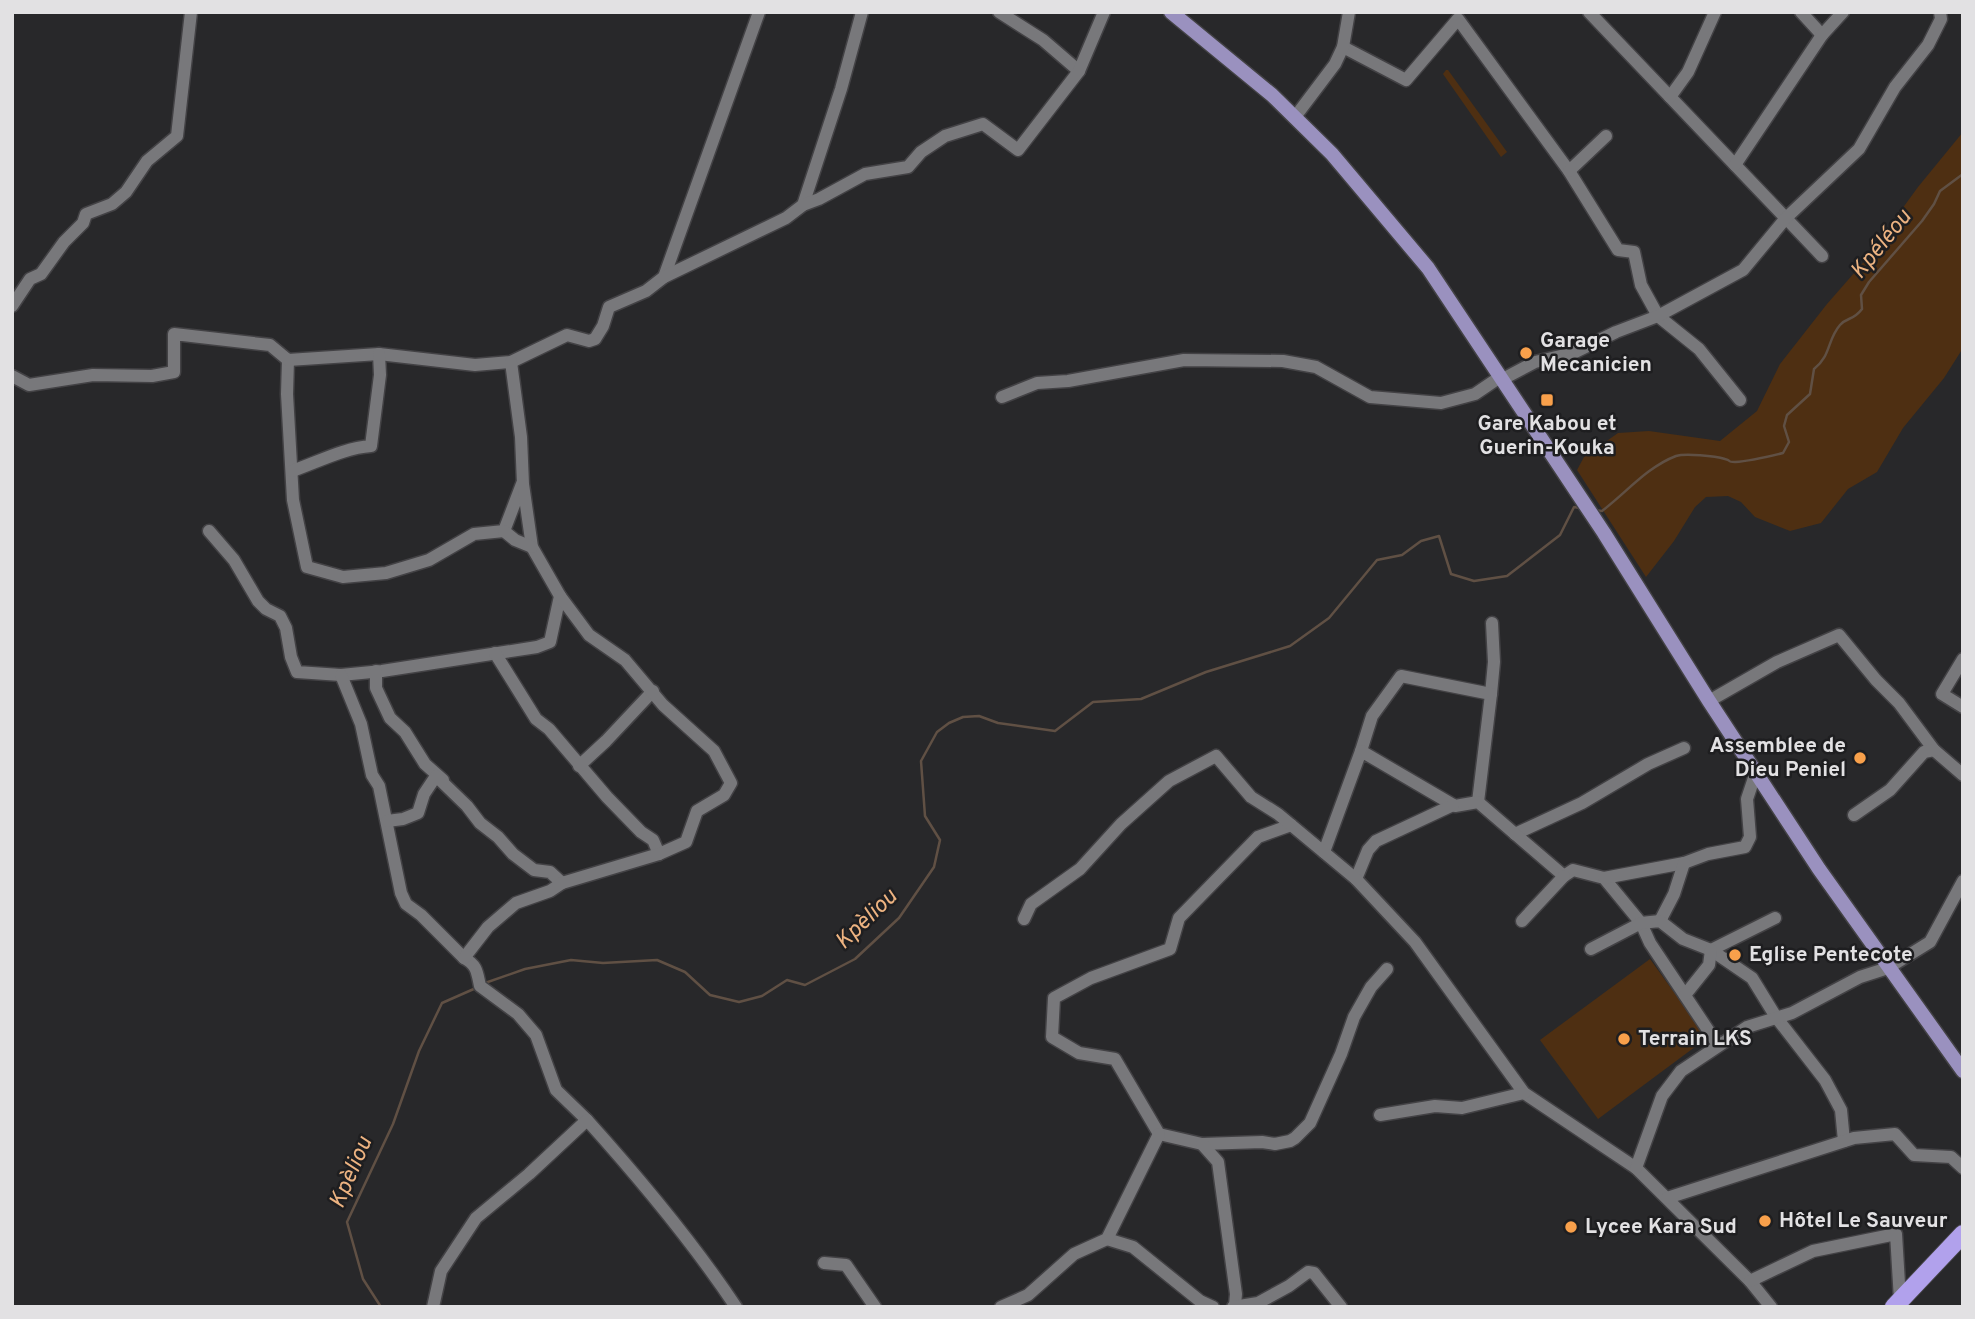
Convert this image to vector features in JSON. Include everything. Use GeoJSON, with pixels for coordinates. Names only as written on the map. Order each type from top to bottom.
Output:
{"type":"FeatureCollection","features":[{"type":"Feature","properties":{"kind":"highway"},"geometry":{"type":"LineString","coordinates":[[1897,1303],[1963,1234]]}},
{"type":"Feature","properties":{"kind":"main road"},"geometry":{"type":"LineString","coordinates":[[1171,12],[1295,117],[1352,176],[1428,268],[1604,533],[1709,701],[1819,869],[1963,1071]]}},
{"type":"Feature","properties":{"kind":"street"},"geometry":{"type":"LineString","coordinates":[[12,306],[30,279],[41,274],[64,242],[83,223],[86,214],[112,204],[126,192],[147,161],[177,136],[191,12]]}},
{"type":"Feature","properties":{"kind":"street"},"geometry":{"type":"LineString","coordinates":[[664,277],[758,12]]}},
{"type":"Feature","properties":{"kind":"street"},"geometry":{"type":"LineString","coordinates":[[803,205],[841,89],[862,12]]}},
{"type":"Feature","properties":{"kind":"street"},"geometry":{"type":"LineString","coordinates":[[999,12],[1043,40],[1079,71]]}},
{"type":"Feature","properties":{"kind":"street"},"geometry":{"type":"LineString","coordinates":[[12,376],[29,385],[93,375],[152,376],[174,372],[174,334],[270,345],[288,360],[379,354],[475,365],[511,362],[567,335],[595,340],[610,307],[646,291],[664,277],[786,218],[803,205],[865,174],[908,167],[930,145],[945,136],[984,124],[1018,150],[1079,71],[1104,12]]}},
{"type":"Feature","properties":{"kind":"street"},"geometry":{"type":"LineString","coordinates":[[1295,117],[1335,64],[1343,47],[1349,12]]}},
{"type":"Feature","properties":{"kind":"street"},"geometry":{"type":"LineString","coordinates":[[1589,12],[1602,17],[1670,97],[1822,256]]}},
{"type":"Feature","properties":{"kind":"street"},"geometry":{"type":"LineString","coordinates":[[1670,97],[1688,72],[1715,12]]}},
{"type":"Feature","properties":{"kind":"street"},"geometry":{"type":"LineString","coordinates":[[1801,12],[1822,35]]}},
{"type":"Feature","properties":{"kind":"street"},"geometry":{"type":"LineString","coordinates":[[1735,165],[1822,35],[1843,12]]}},
{"type":"Feature","properties":{"kind":"street"},"geometry":{"type":"LineString","coordinates":[[1002,397],[1037,383],[1068,381],[1184,360],[1283,361],[1316,367],[1370,397],[1441,403],[1475,394],[1535,362],[1573,353],[1658,316],[1743,270],[1786,218],[1859,149],[1895,86],[1928,45],[1941,19],[1940,12]]}},
{"type":"Feature","properties":{"kind":"street"},"geometry":{"type":"LineString","coordinates":[[1343,47],[1406,80],[1458,19],[1569,171],[1618,250],[1633,252],[1641,285],[1658,316],[1699,349],[1740,400]]}},
{"type":"Feature","properties":{"kind":"street"},"geometry":{"type":"LineString","coordinates":[[1569,171],[1606,136]]}},
{"type":"Feature","properties":{"kind":"street"},"geometry":{"type":"LineString","coordinates":[[292,471],[352,447],[371,446],[380,375],[379,354]]}},
{"type":"Feature","properties":{"kind":"street"},"geometry":{"type":"LineString","coordinates":[[288,360],[286,394],[293,500],[307,567],[343,577],[386,573],[429,560],[474,534],[504,531],[515,540],[532,547]]}},
{"type":"Feature","properties":{"kind":"street"},"geometry":{"type":"LineString","coordinates":[[464,958],[488,927],[516,903],[550,891],[562,883],[659,854],[686,842],[697,811],[724,795],[731,783],[714,751],[663,705],[625,660],[589,635],[560,596],[532,547],[511,362]]}},
{"type":"Feature","properties":{"kind":"street"},"geometry":{"type":"LineString","coordinates":[[504,531],[523,484]]}},
{"type":"Feature","properties":{"kind":"street"},"geometry":{"type":"LineString","coordinates":[[209,531],[234,560],[258,601],[266,609],[280,616],[286,628],[291,657],[297,672],[341,675],[537,647],[550,642],[560,596]]}},
{"type":"Feature","properties":{"kind":"street"},"geometry":{"type":"LineString","coordinates":[[1478,802],[1494,662],[1492,623]]}},
{"type":"Feature","properties":{"kind":"street"},"geometry":{"type":"LineString","coordinates":[[1709,701],[1777,662],[1839,635],[1867,670],[1899,703],[1934,750],[1963,775]]}},
{"type":"Feature","properties":{"kind":"street"},"geometry":{"type":"LineString","coordinates":[[495,653],[536,719],[549,729],[579,766],[641,832],[653,840],[659,854]]}},
{"type":"Feature","properties":{"kind":"street"},"geometry":{"type":"LineString","coordinates":[[1963,659],[1942,695],[1963,707]]}},
{"type":"Feature","properties":{"kind":"street"},"geometry":{"type":"LineString","coordinates":[[376,671],[376,688],[390,718],[405,732],[425,764],[513,854],[534,870],[550,872],[562,883]]}},
{"type":"Feature","properties":{"kind":"street"},"geometry":{"type":"LineString","coordinates":[[341,675],[361,723],[372,775],[380,786],[401,893],[406,904],[421,915],[464,958],[473,963],[477,968],[480,986],[518,1014],[536,1035],[556,1090],[628,1165],[708,1264],[736,1307]]}},
{"type":"Feature","properties":{"kind":"street"},"geometry":{"type":"LineString","coordinates":[[1324,852],[1373,716],[1401,676],[1491,694]]}},
{"type":"Feature","properties":{"kind":"street"},"geometry":{"type":"LineString","coordinates":[[579,766],[653,691]]}},
{"type":"Feature","properties":{"kind":"street"},"geometry":{"type":"LineString","coordinates":[[1515,834],[1582,803],[1648,764],[1684,748]]}},
{"type":"Feature","properties":{"kind":"street"},"geometry":{"type":"LineString","coordinates":[[1854,815],[1890,790],[1924,752],[1934,750]]}},
{"type":"Feature","properties":{"kind":"street"},"geometry":{"type":"LineString","coordinates":[[1361,751],[1455,806],[1478,802]]}},
{"type":"Feature","properties":{"kind":"street"},"geometry":{"type":"LineString","coordinates":[[1024,919],[1031,904],[1080,869],[1121,824],[1169,781],[1216,756],[1251,797],[1291,825],[1356,879],[1415,942],[1524,1093],[1636,1168],[1750,1281],[1771,1307]]}},
{"type":"Feature","properties":{"kind":"street"},"geometry":{"type":"LineString","coordinates":[[1522,921],[1564,876],[1573,870],[1604,878],[1742,849],[1748,844],[1750,837],[1747,799],[1756,772]]}},
{"type":"Feature","properties":{"kind":"street"},"geometry":{"type":"LineString","coordinates":[[387,821],[418,813],[424,794],[436,776]]}},
{"type":"Feature","properties":{"kind":"street"},"geometry":{"type":"LineString","coordinates":[[436,776],[458,789]]}},
{"type":"Feature","properties":{"kind":"street"},"geometry":{"type":"LineString","coordinates":[[1478,802],[1564,876]]}},
{"type":"Feature","properties":{"kind":"street"},"geometry":{"type":"LineString","coordinates":[[1356,879],[1368,850],[1376,841],[1453,805]]}},
{"type":"Feature","properties":{"kind":"street"},"geometry":{"type":"LineString","coordinates":[[1291,825],[1258,837],[1179,918],[1170,949],[1091,978],[1054,998],[1052,1037],[1079,1053],[1115,1059],[1159,1134],[1202,1144],[1275,1144],[1290,1141],[1310,1123],[1341,1054],[1354,1017],[1371,987],[1387,969]]}},
{"type":"Feature","properties":{"kind":"street"},"geometry":{"type":"LineString","coordinates":[[1660,921],[1674,894],[1684,863]]}},
{"type":"Feature","properties":{"kind":"street"},"geometry":{"type":"LineString","coordinates":[[1604,878],[1641,922],[1650,943],[1718,1045]]}},
{"type":"Feature","properties":{"kind":"street"},"geometry":{"type":"LineString","coordinates":[[1636,1168],[1662,1096],[1681,1071],[1747,1027],[1792,1013],[1860,977],[1888,968],[1930,942],[1963,881]]}},
{"type":"Feature","properties":{"kind":"street"},"geometry":{"type":"LineString","coordinates":[[1711,950],[1775,918]]}},
{"type":"Feature","properties":{"kind":"street"},"geometry":{"type":"LineString","coordinates":[[1591,949],[1641,922],[1660,921],[1683,939],[1711,950],[1752,978],[1776,1017],[1825,1080],[1841,1110],[1844,1141]]}},
{"type":"Feature","properties":{"kind":"street"},"geometry":{"type":"LineString","coordinates":[[1685,995],[1709,965],[1711,950]]}},
{"type":"Feature","properties":{"kind":"street"},"geometry":{"type":"LineString","coordinates":[[1380,1115],[1435,1106],[1462,1108],[1524,1093]]}},
{"type":"Feature","properties":{"kind":"street"},"geometry":{"type":"LineString","coordinates":[[433,1307],[441,1271],[476,1218],[587,1120]]}},
{"type":"Feature","properties":{"kind":"street"},"geometry":{"type":"LineString","coordinates":[[1001,1307],[1028,1295],[1074,1254],[1107,1239],[1159,1134]]}},
{"type":"Feature","properties":{"kind":"street"},"geometry":{"type":"LineString","coordinates":[[1667,1198],[1854,1138],[1895,1134],[1914,1155],[1951,1157],[1963,1168]]}},
{"type":"Feature","properties":{"kind":"street"},"geometry":{"type":"LineString","coordinates":[[1202,1144],[1218,1162],[1236,1294],[1234,1306],[1258,1303],[1311,1272],[1341,1307]]}},
{"type":"Feature","properties":{"kind":"street"},"geometry":{"type":"LineString","coordinates":[[1750,1281],[1813,1251],[1896,1234],[1897,1303]]}},
{"type":"Feature","properties":{"kind":"street"},"geometry":{"type":"LineString","coordinates":[[1107,1239],[1133,1247],[1200,1301],[1213,1307]]}},
{"type":"Feature","properties":{"kind":"street"},"geometry":{"type":"LineString","coordinates":[[824,1263],[846,1265],[876,1307]]}},
{"type":"Feature","properties":{"kind":"shaded area"},"geometry":{"type":"Polygon","coordinates":[[[1446,70],[1507,152],[1501,157],[1443,74],[1446,70]]]}},
{"type":"Feature","properties":{"kind":"shaded area"},"geometry":{"type":"Polygon","coordinates":[[[1963,132],[1963,348],[1944,378],[1903,428],[1877,472],[1848,489],[1821,523],[1790,531],[1755,517],[1741,502],[1728,496],[1706,497],[1695,507],[1674,541],[1646,577],[1577,470],[1584,457],[1618,433],[1649,431],[1720,441],[1757,411],[1780,364],[1862,264],[1918,187],[1963,132]]]}},
{"type":"Feature","properties":{"kind":"shaded area","name":"Terrain LKS"},"geometry":{"type":"Polygon","coordinates":[[[1650,959],[1707,1038],[1598,1119],[1540,1040],[1650,959]]]}},
{"type":"Feature","properties":{"kind":"waterway","name":"Kpéléou"},"geometry":{"type":"LineString","coordinates":[[1594,510],[1602,511],[1646,473],[1676,456],[1707,456],[1735,462],[1783,453],[1789,442],[1784,426],[1787,415],[1810,394],[1814,369],[1823,359],[1836,331],[1862,309],[1861,295],[1869,282],[1922,221],[1940,191],[1963,174]]}},
{"type":"Feature","properties":{"kind":"waterway","name":"Kpèliou"},"geometry":{"type":"LineString","coordinates":[[485,983],[525,969],[571,960],[603,963],[657,960],[685,972],[710,995],[739,1002],[762,996],[787,980],[805,985],[855,959],[899,918],[934,867],[940,840],[925,816],[921,761],[937,732],[949,723],[963,717],[979,716],[998,723],[1055,731],[1093,702],[1141,699],[1206,672],[1290,646],[1329,618],[1377,560],[1402,555],[1421,541],[1439,536],[1451,574],[1474,581],[1507,576],[1560,535],[1574,507],[1580,508]]}},
{"type":"Feature","properties":{"kind":"waterway","name":"Kpèliou"},"geometry":{"type":"LineString","coordinates":[[381,1307],[363,1279],[347,1222],[393,1124],[419,1051],[442,1003],[476,988]]}},
{"type":"Feature","properties":{"kind":"place","name":"Garage Mecanicien"},"geometry":{"type":"Point","coordinates":[1526,353]}},
{"type":"Feature","properties":{"kind":"place","name":"Gare Kabou et Guerin-Kouka"},"geometry":{"type":"Point","coordinates":[1547,400]}},
{"type":"Feature","properties":{"kind":"place","name":"Assemblee de Dieu Peniel"},"geometry":{"type":"Point","coordinates":[1860,758]}},
{"type":"Feature","properties":{"kind":"place","name":"Eglise Pentecote"},"geometry":{"type":"Point","coordinates":[1735,955]}},
{"type":"Feature","properties":{"kind":"place","name":"Terrain LKS"},"geometry":{"type":"Point","coordinates":[1624,1039]}},
{"type":"Feature","properties":{"kind":"place","name":"Hôtel Le Sauveur"},"geometry":{"type":"Point","coordinates":[1765,1221]}},
{"type":"Feature","properties":{"kind":"place","name":"Lycee Kara Sud"},"geometry":{"type":"Point","coordinates":[1571,1227]}}]}
